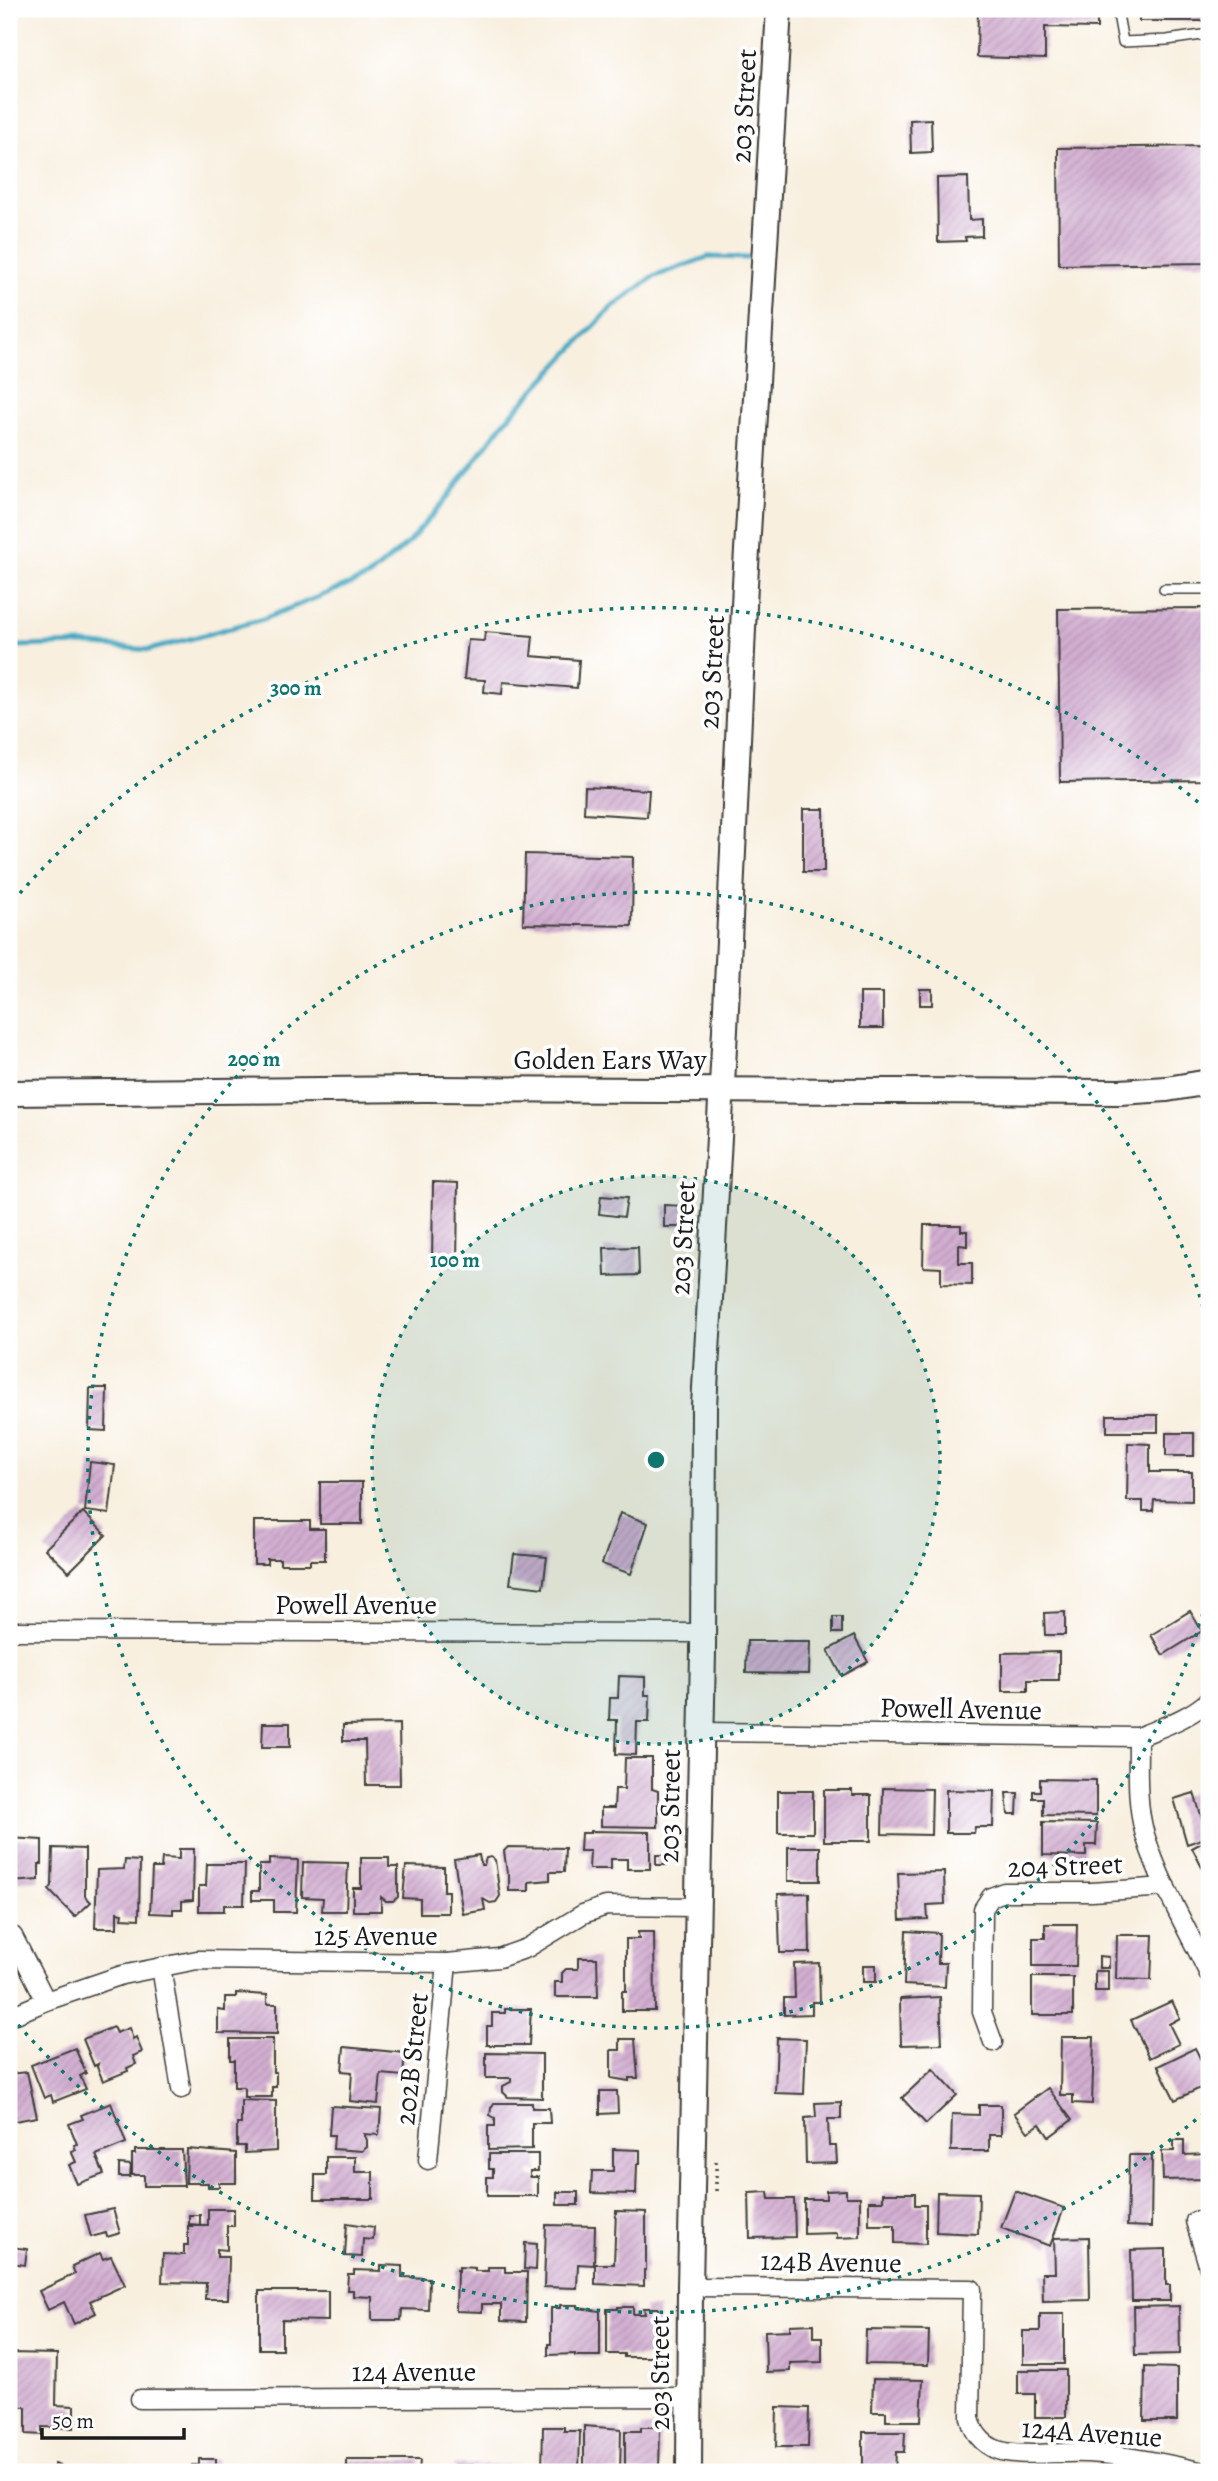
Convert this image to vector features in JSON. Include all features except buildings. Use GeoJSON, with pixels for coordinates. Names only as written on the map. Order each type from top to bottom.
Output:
{"type":"FeatureCollection","features":[{"type":"Feature","properties":{"kind":"main road","name":"203 Street"},"geometry":{"type":"LineString","coordinates":[[689,2472],[690,2287],[702,1732],[704,1406],[746,570],[779,9]]}},
{"type":"Feature","properties":{"kind":"main road","name":"Golden Ears Way"},"geometry":{"type":"LineString","coordinates":[[9,1093],[425,1089],[1120,1092],[1167,1089],[1209,1082]]}},
{"type":"Feature","properties":{"kind":"street","name":"Powell Avenue"},"geometry":{"type":"LineString","coordinates":[[9,1631],[703,1633]]}},
{"type":"Feature","properties":{"kind":"street","name":"Powell Avenue"},"geometry":{"type":"LineString","coordinates":[[702,1732],[1138,1737],[1172,1723],[1209,1700]]}},
{"type":"Feature","properties":{"kind":"street"},"geometry":{"type":"LineString","coordinates":[[1138,1737],[1140,1812],[1145,1835],[1166,1887],[1209,1974]]}},
{"type":"Feature","properties":{"kind":"street","name":"204 Street"},"geometry":{"type":"LineString","coordinates":[[993,2042],[982,2012],[983,1909],[991,1897],[1004,1892],[1092,1892],[1166,1887]]}},
{"type":"Feature","properties":{"kind":"street","name":"125 Avenue"},"geometry":{"type":"LineString","coordinates":[[9,2017],[46,2001],[122,1975],[197,1960],[447,1963],[499,1958],[527,1948],[583,1914],[606,1906],[698,1907]]}},
{"type":"Feature","properties":{"kind":"street"},"geometry":{"type":"LineString","coordinates":[[13,1936],[46,2001]]}},
{"type":"Feature","properties":{"kind":"street","name":"202B Street"},"geometry":{"type":"LineString","coordinates":[[428,2160],[447,1963]]}},
{"type":"Feature","properties":{"kind":"street"},"geometry":{"type":"LineString","coordinates":[[161,1967],[181,2089]]}},
{"type":"Feature","properties":{"kind":"street"},"geometry":{"type":"LineString","coordinates":[[1195,2221],[1209,2268]]}},
{"type":"Feature","properties":{"kind":"street","name":"124B Avenue"},"geometry":{"type":"LineString","coordinates":[[690,2287],[972,2290],[970,2418],[973,2430],[980,2440]]}},
{"type":"Feature","properties":{"kind":"street","name":"124 Avenue"},"geometry":{"type":"LineString","coordinates":[[139,2399],[689,2397]]}},
{"type":"Feature","properties":{"kind":"street","name":"124A Avenue"},"geometry":{"type":"LineString","coordinates":[[980,2440],[1005,2452],[1086,2452],[1119,2455],[1203,2472]]}},
{"type":"Feature","properties":{"kind":"lane"},"geometry":{"type":"LineString","coordinates":[[1117,9],[1123,42],[1209,34]]}},
{"type":"Feature","properties":{"kind":"lane"},"geometry":{"type":"LineString","coordinates":[[1164,589],[1209,589]]}},
{"type":"Feature","properties":{"kind":"waterway"},"geometry":{"type":"LineString","coordinates":[[9,650],[18,646],[84,644],[149,650],[263,619],[368,577],[408,543],[443,503],[505,421],[611,308],[653,277],[708,257],[748,258]]}}]}
